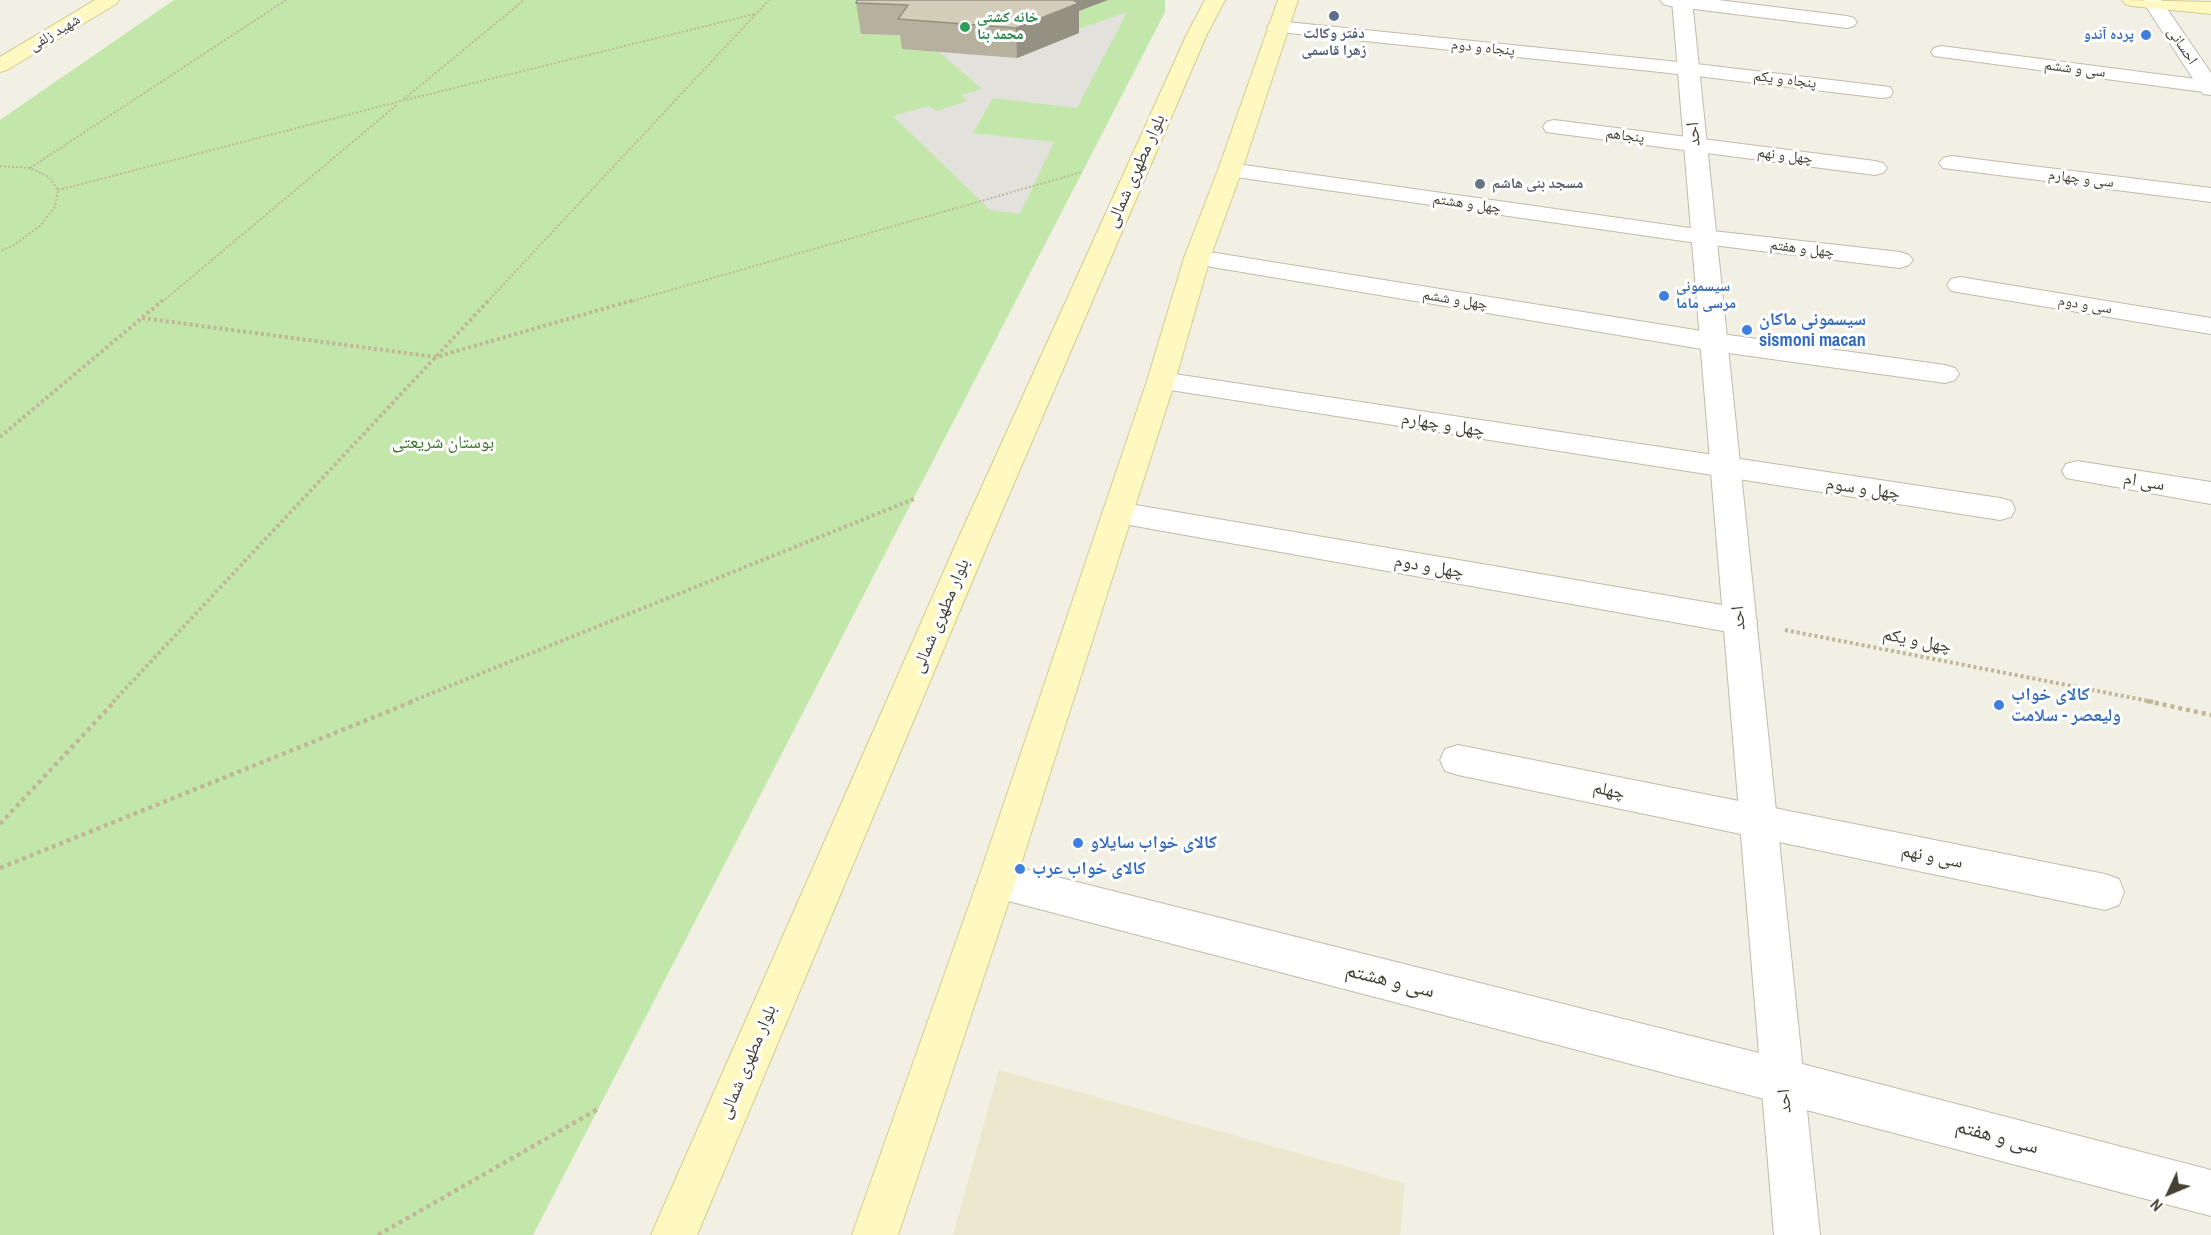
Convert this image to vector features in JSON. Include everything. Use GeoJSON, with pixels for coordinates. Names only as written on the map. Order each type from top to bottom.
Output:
{"type":"FeatureCollection","features":[{"type":"Feature","properties":{"kind":"main road","name":"شهید زلفی"},"geometry":{"type":"LineString","coordinates":[[0,66],[109,0]]}},
{"type":"Feature","properties":{"kind":"main road"},"geometry":{"type":"LineString","coordinates":[[1195,0],[1197,34]]}},
{"type":"Feature","properties":{"kind":"main road","name":"بلوار مطهری شمالی"},"geometry":{"type":"LineString","coordinates":[[674,1235],[967,556],[1197,34],[1215,0]]}},
{"type":"Feature","properties":{"kind":"main road"},"geometry":{"type":"LineString","coordinates":[[2132,0],[2211,8]]}},
{"type":"Feature","properties":{"kind":"main road"},"geometry":{"type":"LineString","coordinates":[[875,1235],[997,880],[1118,513],[1161,381],[1197,258],[1290,11]]}},
{"type":"Feature","properties":{"kind":"street"},"geometry":{"type":"LineString","coordinates":[[1678,0],[1847,22]]}},
{"type":"Feature","properties":{"kind":"street","name":"احد"},"geometry":{"type":"LineString","coordinates":[[1678,0],[1688,69],[1797,1235]]}},
{"type":"Feature","properties":{"kind":"street","name":"احسانی"},"geometry":{"type":"LineString","coordinates":[[2153,2],[2211,88]]}},
{"type":"Feature","properties":{"kind":"street","name":"پنجاه و دوم"},"geometry":{"type":"LineString","coordinates":[[1290,11],[1688,69]]}},
{"type":"Feature","properties":{"kind":"street","name":"سی و ششم"},"geometry":{"type":"LineString","coordinates":[[1941,52],[2211,88]]}},
{"type":"Feature","properties":{"kind":"street","name":"پنجاه و یکم"},"geometry":{"type":"LineString","coordinates":[[1688,69],[1882,92]]}},
{"type":"Feature","properties":{"kind":"street","name":"پنجاهم"},"geometry":{"type":"LineString","coordinates":[[1554,127],[1695,144]]}},
{"type":"Feature","properties":{"kind":"street","name":"چهل و نهم"},"geometry":{"type":"LineString","coordinates":[[1695,144],[1875,168]]}},
{"type":"Feature","properties":{"kind":"street","name":"سی و چهارم"},"geometry":{"type":"LineString","coordinates":[[1951,163],[2211,195]]}},
{"type":"Feature","properties":{"kind":"street","name":"چهل و هشتم"},"geometry":{"type":"LineString","coordinates":[[1230,170],[1704,237]]}},
{"type":"Feature","properties":{"kind":"street","name":"چهل و هفتم"},"geometry":{"type":"LineString","coordinates":[[1704,237],[1900,260]]}},
{"type":"Feature","properties":{"kind":"street","name":"چهل و ششم"},"geometry":{"type":"LineString","coordinates":[[1197,258],[1714,342],[1945,374]]}},
{"type":"Feature","properties":{"kind":"street","name":"سی و دوم"},"geometry":{"type":"LineString","coordinates":[[1960,285],[2211,326]]}},
{"type":"Feature","properties":{"kind":"street","name":"چهل و چهارم"},"geometry":{"type":"LineString","coordinates":[[1161,381],[1726,468]]}},
{"type":"Feature","properties":{"kind":"street","name":"چهل و سوم"},"geometry":{"type":"LineString","coordinates":[[1726,468],[2000,509]]}},
{"type":"Feature","properties":{"kind":"street","name":"سی ام"},"geometry":{"type":"LineString","coordinates":[[2077,471],[2211,493]]}},
{"type":"Feature","properties":{"kind":"street","name":"چهل و دوم"},"geometry":{"type":"LineString","coordinates":[[1118,513],[1740,621]]}},
{"type":"Feature","properties":{"kind":"street","name":"چهلم"},"geometry":{"type":"LineString","coordinates":[[1458,760],[1759,822]]}},
{"type":"Feature","properties":{"kind":"street","name":"سی و نهم"},"geometry":{"type":"LineString","coordinates":[[1759,822],[2105,892]]}},
{"type":"Feature","properties":{"kind":"street","name":"سی و هشتم"},"geometry":{"type":"LineString","coordinates":[[997,880],[1783,1081]]}},
{"type":"Feature","properties":{"kind":"street","name":"سی و هفتم"},"geometry":{"type":"LineString","coordinates":[[1783,1081],[2211,1193]]}},
{"type":"Feature","properties":{"kind":"path"},"geometry":{"type":"LineString","coordinates":[[30,168],[286,0]]}},
{"type":"Feature","properties":{"kind":"path"},"geometry":{"type":"LineString","coordinates":[[0,437],[524,0]]}},
{"type":"Feature","properties":{"kind":"path"},"geometry":{"type":"LineString","coordinates":[[0,824],[769,0]]}},
{"type":"Feature","properties":{"kind":"path"},"geometry":{"type":"LineString","coordinates":[[58,190],[401,101],[756,14]]}},
{"type":"Feature","properties":{"kind":"path"},"geometry":{"type":"LineString","coordinates":[[0,166],[30,168],[49,177],[58,190],[55,207],[40,226],[14,245],[0,251]]}},
{"type":"Feature","properties":{"kind":"path"},"geometry":{"type":"LineString","coordinates":[[142,318],[436,357],[1082,172]]}},
{"type":"Feature","properties":{"kind":"path"},"geometry":{"type":"LineString","coordinates":[[0,868],[914,499]]}},
{"type":"Feature","properties":{"kind":"path","name":"چهل و یکم"},"geometry":{"type":"LineString","coordinates":[[1740,621],[2090,688],[2211,715]]}},
{"type":"Feature","properties":{"kind":"path"},"geometry":{"type":"LineString","coordinates":[[378,1235],[598,1109]]}},
{"type":"Feature","properties":{"kind":"shaded area"},"geometry":{"type":"Polygon","coordinates":[[[1127,12],[1077,108],[993,98],[973,133],[1054,142],[1020,214],[990,210],[893,116],[929,106],[936,111],[967,101],[961,95],[982,89],[939,52],[955,47],[1062,35],[1127,12]]]}},
{"type":"Feature","properties":{"kind":"shaded area"},"geometry":{"type":"Polygon","coordinates":[[[999,1070],[1405,1183],[1400,1235],[953,1235],[999,1070]]]}},
{"type":"Feature","properties":{"kind":"green space","name":"بوستان شریعتی"},"geometry":{"type":"Polygon","coordinates":[[[174,0],[1165,0],[1165,12],[533,1235],[0,1235],[0,120],[174,0]]]}},
{"type":"Feature","properties":{"kind":"building"},"geometry":{"type":"Polygon","coordinates":[[[857,0],[1073,0],[1079,3],[1016,28],[898,19],[908,5],[856,3],[857,0]]]}},
{"type":"Feature","properties":{"kind":"place","name":"دفتر وکالت زهرا قاسمی"},"geometry":{"type":"Point","coordinates":[1334,16]}},
{"type":"Feature","properties":{"kind":"place","name":"خانه کشتی محمد بنا"},"geometry":{"type":"Point","coordinates":[965,27]}},
{"type":"Feature","properties":{"kind":"place","name":"پرده آندو"},"geometry":{"type":"Point","coordinates":[2146,35]}},
{"type":"Feature","properties":{"kind":"place","name":"مسجد بنی هاشم"},"geometry":{"type":"Point","coordinates":[1480,184]}},
{"type":"Feature","properties":{"kind":"place","name":"سیسمونی مرسی ماما"},"geometry":{"type":"Point","coordinates":[1664,296]}},
{"type":"Feature","properties":{"kind":"place","name":"سیسمونی ماکان sismoni macan"},"geometry":{"type":"Point","coordinates":[1747,330]}},
{"type":"Feature","properties":{"kind":"place","name":"کالای خواب ولیعصر - سلامت"},"geometry":{"type":"Point","coordinates":[1999,705]}},
{"type":"Feature","properties":{"kind":"place","name":"کالای خواب سایلاو"},"geometry":{"type":"Point","coordinates":[1078,843]}},
{"type":"Feature","properties":{"kind":"place","name":"کالای خواب عرب"},"geometry":{"type":"Point","coordinates":[1020,869]}}]}
